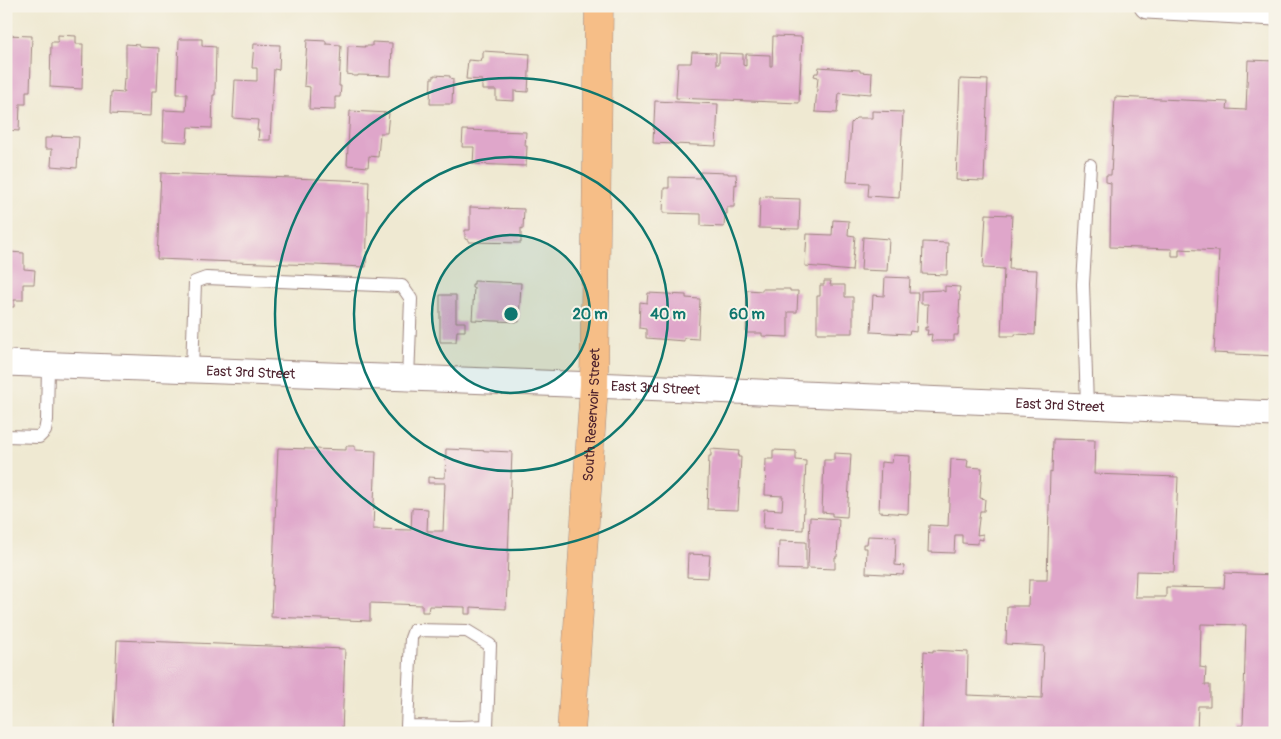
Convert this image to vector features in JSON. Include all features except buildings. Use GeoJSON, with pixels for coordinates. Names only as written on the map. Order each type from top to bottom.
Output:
{"type":"FeatureCollection","features":[{"type":"Feature","properties":{"kind":"main road","name":"South Reservoir Street"},"geometry":{"type":"LineString","coordinates":[[571,733],[594,385],[599,6]]}},
{"type":"Feature","properties":{"kind":"street"},"geometry":{"type":"LineString","coordinates":[[1147,6],[1275,13]]}},
{"type":"Feature","properties":{"kind":"street","name":"East 3rd Street"},"geometry":{"type":"LineString","coordinates":[[6,363],[594,385],[1275,414]]}},
{"type":"Feature","properties":{"kind":"lane"},"geometry":{"type":"LineString","coordinates":[[1087,406],[1083,284],[1090,165]]}},
{"type":"Feature","properties":{"kind":"lane"},"geometry":{"type":"LineString","coordinates":[[192,370],[195,282],[206,278],[402,286],[411,299],[408,378]]}},
{"type":"Feature","properties":{"kind":"lane"},"geometry":{"type":"LineString","coordinates":[[6,436],[39,438],[45,431],[48,365]]}},
{"type":"Feature","properties":{"kind":"lane"},"geometry":{"type":"LineString","coordinates":[[414,630],[467,631],[490,645],[487,726],[459,730],[407,726],[411,638],[414,630]]}}]}
